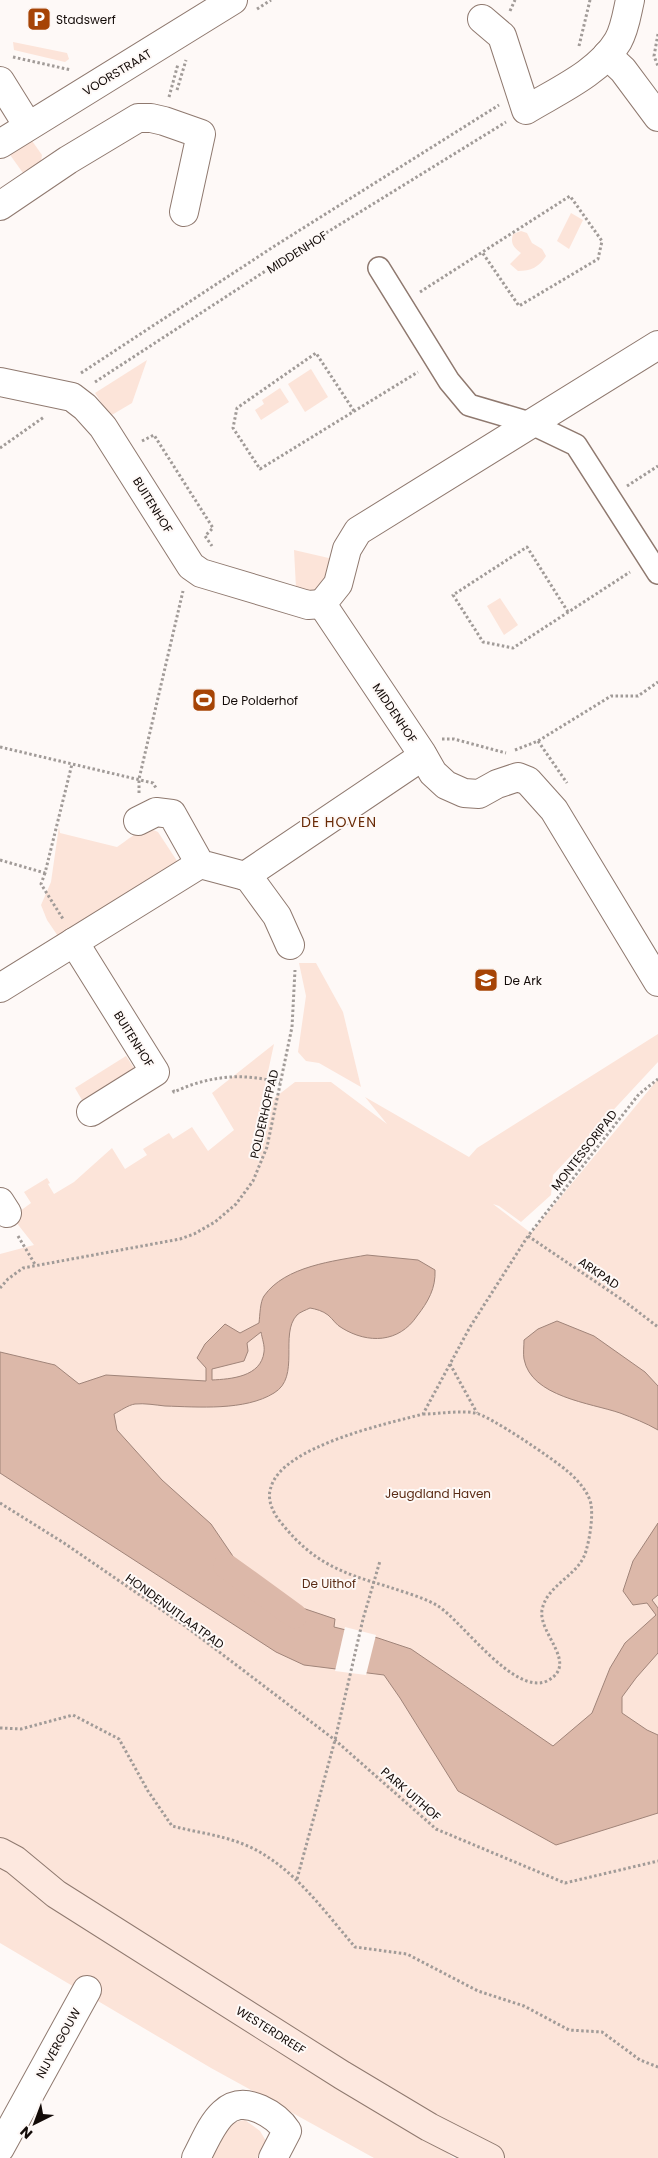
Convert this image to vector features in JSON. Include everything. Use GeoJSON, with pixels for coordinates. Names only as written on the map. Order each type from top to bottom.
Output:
{"type":"FeatureCollection","features":[{"type":"Feature","properties":{"kind":"main road","name":"WESTERDREEF"},"geometry":{"type":"LineString","coordinates":[[0,1852],[16,1860],[56,1894],[342,2075],[430,2127],[490,2158]]}},
{"type":"Feature","properties":{"kind":"main road","name":"WESTERDREEF"},"geometry":{"type":"LineString","coordinates":[[0,1872],[56,1894]]}},
{"type":"Feature","properties":{"kind":"street","name":"VOORSTRAAT"},"geometry":{"type":"LineString","coordinates":[[0,144],[233,0]]}},
{"type":"Feature","properties":{"kind":"street"},"geometry":{"type":"LineString","coordinates":[[482,19],[502,36],[523,101],[590,70],[607,55],[618,40],[630,0]]}},
{"type":"Feature","properties":{"kind":"street"},"geometry":{"type":"LineString","coordinates":[[607,55],[623,70],[658,118]]}},
{"type":"Feature","properties":{"kind":"street"},"geometry":{"type":"LineString","coordinates":[[4,71],[28,126]]}},
{"type":"Feature","properties":{"kind":"street"},"geometry":{"type":"LineString","coordinates":[[0,206],[68,160],[138,118],[150,118],[201,134],[184,212]]}},
{"type":"Feature","properties":{"kind":"street"},"geometry":{"type":"LineString","coordinates":[[379,268],[449,381],[469,405],[530,423],[576,445],[654,566]]}},
{"type":"Feature","properties":{"kind":"street"},"geometry":{"type":"LineString","coordinates":[[191,566],[201,573],[308,604],[322,604],[338,584],[347,549],[358,531],[658,345]]}},
{"type":"Feature","properties":{"kind":"street","name":"BUITENHOF"},"geometry":{"type":"LineString","coordinates":[[0,382],[73,388],[85,407],[103,427],[191,566]]}},
{"type":"Feature","properties":{"kind":"street","name":"MIDDENHOF"},"geometry":{"type":"LineString","coordinates":[[322,604],[422,754],[433,774],[446,785],[464,793],[479,794],[498,784],[518,777],[528,780],[554,810],[658,982]]}},
{"type":"Feature","properties":{"kind":"street"},"geometry":{"type":"LineString","coordinates":[[245,876],[422,754]]}},
{"type":"Feature","properties":{"kind":"street"},"geometry":{"type":"LineString","coordinates":[[138,821],[156,812],[172,814],[200,864],[250,879],[277,916],[290,945]]}},
{"type":"Feature","properties":{"kind":"street"},"geometry":{"type":"LineString","coordinates":[[0,988],[200,864]]}},
{"type":"Feature","properties":{"kind":"street","name":"BUITENHOF"},"geometry":{"type":"LineString","coordinates":[[74,942],[155,1072],[91,1112]]}},
{"type":"Feature","properties":{"kind":"street","name":"NIJVERGOUW"},"geometry":{"type":"LineString","coordinates":[[0,2148],[87,1990]]}},
{"type":"Feature","properties":{"kind":"street"},"geometry":{"type":"LineString","coordinates":[[196,2158],[217,2119],[234,2106],[246,2105],[273,2116],[287,2130],[273,2158]]}},
{"type":"Feature","properties":{"kind":"path"},"geometry":{"type":"LineString","coordinates":[[578,48],[590,0]]}},
{"type":"Feature","properties":{"kind":"path"},"geometry":{"type":"LineString","coordinates":[[658,34],[654,56],[658,66]]}},
{"type":"Feature","properties":{"kind":"path"},"geometry":{"type":"LineString","coordinates":[[4,71],[13,57],[71,70]]}},
{"type":"Feature","properties":{"kind":"path"},"geometry":{"type":"LineString","coordinates":[[73,388],[273,247],[523,101]]}},
{"type":"Feature","properties":{"kind":"path","name":"MIDDENHOF"},"geometry":{"type":"LineString","coordinates":[[73,388],[287,258],[523,101]]}},
{"type":"Feature","properties":{"kind":"path"},"geometry":{"type":"LineString","coordinates":[[401,304],[482,252],[570,196],[602,241],[598,259],[519,306],[482,252]]}},
{"type":"Feature","properties":{"kind":"path"},"geometry":{"type":"LineString","coordinates":[[354,411],[316,354],[237,408],[233,428],[260,470],[436,361]]}},
{"type":"Feature","properties":{"kind":"path"},"geometry":{"type":"LineString","coordinates":[[0,448],[45,417]]}},
{"type":"Feature","properties":{"kind":"path"},"geometry":{"type":"LineString","coordinates":[[139,443],[154,435],[213,528],[205,536],[212,546]]}},
{"type":"Feature","properties":{"kind":"path"},"geometry":{"type":"LineString","coordinates":[[610,498],[658,466]]}},
{"type":"Feature","properties":{"kind":"path"},"geometry":{"type":"LineString","coordinates":[[568,612],[527,547],[453,595],[483,642],[513,648],[568,612],[654,566]]}},
{"type":"Feature","properties":{"kind":"path"},"geometry":{"type":"LineString","coordinates":[[138,821],[139,780],[181,598],[191,566]]}},
{"type":"Feature","properties":{"kind":"path"},"geometry":{"type":"LineString","coordinates":[[422,754],[440,739],[454,739],[508,753],[538,741],[611,696],[638,696],[658,682]]}},
{"type":"Feature","properties":{"kind":"path"},"geometry":{"type":"LineString","coordinates":[[0,747],[153,783],[172,814]]}},
{"type":"Feature","properties":{"kind":"path"},"geometry":{"type":"LineString","coordinates":[[72,764],[41,884],[72,933],[74,942]]}},
{"type":"Feature","properties":{"kind":"path"},"geometry":{"type":"LineString","coordinates":[[62,804],[67,805]]}},
{"type":"Feature","properties":{"kind":"path"},"geometry":{"type":"LineString","coordinates":[[0,860],[45,873]]}},
{"type":"Feature","properties":{"kind":"path","name":"POLDERHOFPAD"},"geometry":{"type":"LineString","coordinates":[[0,1288],[8,1278],[19,1271],[36,1266],[180,1239],[194,1234],[215,1222],[242,1197],[258,1172],[267,1147],[290,1042],[295,972],[290,945]]}},
{"type":"Feature","properties":{"kind":"path"},"geometry":{"type":"LineString","coordinates":[[170,1084],[174,1092],[197,1083],[221,1077],[244,1077],[280,1083]]}},
{"type":"Feature","properties":{"kind":"path","name":"MONTESSORIPAD"},"geometry":{"type":"LineString","coordinates":[[423,1414],[489,1295],[528,1236],[639,1094],[658,1079]]}},
{"type":"Feature","properties":{"kind":"path"},"geometry":{"type":"LineString","coordinates":[[7,1215],[36,1266]]}},
{"type":"Feature","properties":{"kind":"path","name":"ARKPAD"},"geometry":{"type":"LineString","coordinates":[[528,1236],[624,1301],[658,1327]]}},
{"type":"Feature","properties":{"kind":"path"},"geometry":{"type":"LineString","coordinates":[[450,1364],[477,1413]]}},
{"type":"Feature","properties":{"kind":"path"},"geometry":{"type":"LineString","coordinates":[[477,1413],[514,1434],[567,1470],[584,1489],[590,1504],[591,1523],[585,1556],[575,1570],[554,1589],[542,1611],[543,1625],[560,1657],[559,1668],[545,1682],[536,1683],[519,1677],[498,1664],[454,1619],[438,1606],[411,1594],[325,1564],[297,1542],[273,1513],[270,1489],[278,1472],[298,1457],[348,1435],[423,1414],[477,1413]]}},
{"type":"Feature","properties":{"kind":"path","name":"HONDENUITLAATPAD"},"geometry":{"type":"LineString","coordinates":[[0,1503],[64,1542],[185,1626],[336,1740]]}},
{"type":"Feature","properties":{"kind":"path"},"geometry":{"type":"LineString","coordinates":[[296,1879],[336,1740],[363,1619],[380,1561]]}},
{"type":"Feature","properties":{"kind":"path"},"geometry":{"type":"LineString","coordinates":[[0,1728],[21,1728],[73,1715],[119,1739],[148,1791],[172,1826],[244,1844],[275,1863],[296,1879],[355,1947],[407,1954],[478,1992],[524,2006],[569,2030],[602,2032],[640,2060],[658,2067]]}},
{"type":"Feature","properties":{"kind":"path","name":"PARK UITHOF"},"geometry":{"type":"LineString","coordinates":[[336,1740],[436,1829],[566,1883],[658,1861]]}},
{"type":"Feature","properties":{"kind":"green space"},"geometry":{"type":"Polygon","coordinates":[[[13,42],[67,53],[69,59],[65,62],[14,50],[13,42]]]}},
{"type":"Feature","properties":{"kind":"green space"},"geometry":{"type":"Polygon","coordinates":[[[30,138],[42,155],[41,162],[26,173],[23,173],[8,152],[30,138]]]}},
{"type":"Feature","properties":{"kind":"green space"},"geometry":{"type":"Polygon","coordinates":[[[571,213],[583,220],[569,249],[557,241],[571,213]]]}},
{"type":"Feature","properties":{"kind":"green space"},"geometry":{"type":"Polygon","coordinates":[[[521,231],[527,233],[532,243],[542,249],[546,256],[534,268],[518,271],[510,264],[521,253],[512,243],[512,240],[513,234],[521,231]]]}},
{"type":"Feature","properties":{"kind":"green space"},"geometry":{"type":"Polygon","coordinates":[[[147,360],[132,403],[110,416],[95,393],[147,360]]]}},
{"type":"Feature","properties":{"kind":"green space"},"geometry":{"type":"Polygon","coordinates":[[[311,369],[328,397],[305,412],[288,384],[311,369]]]}},
{"type":"Feature","properties":{"kind":"green space"},"geometry":{"type":"Polygon","coordinates":[[[280,388],[289,402],[261,420],[255,410],[264,404],[262,400],[280,388]]]}},
{"type":"Feature","properties":{"kind":"green space"},"geometry":{"type":"Polygon","coordinates":[[[294,550],[333,559],[324,583],[312,591],[296,588],[294,550]]]}},
{"type":"Feature","properties":{"kind":"green space"},"geometry":{"type":"Polygon","coordinates":[[[500,598],[518,625],[504,635],[487,606],[500,598]]]}},
{"type":"Feature","properties":{"kind":"green space"},"geometry":{"type":"Polygon","coordinates":[[[59,826],[60,833],[117,847],[142,831],[153,830],[158,832],[179,864],[60,939],[47,920],[41,905],[51,882],[59,826]]]}},
{"type":"Feature","properties":{"kind":"green space"},"geometry":{"type":"Polygon","coordinates":[[[299,963],[316,963],[343,1012],[361,1087],[319,1063],[306,1061],[298,1052],[306,996],[299,963]]]}},
{"type":"Feature","properties":{"kind":"green space","name":"De Uithof"},"geometry":{"type":"Polygon","coordinates":[[[658,1034],[658,1062],[553,1175],[551,1195],[521,1222],[499,1206],[493,1204],[531,1233],[658,1079],[658,2158],[460,2158],[447,2153],[454,2158],[374,2158],[211,2068],[0,1943],[0,1254],[34,1245],[12,1217],[31,1203],[24,1192],[47,1178],[54,1194],[74,1182],[112,1148],[125,1169],[147,1155],[143,1149],[169,1133],[173,1139],[192,1127],[208,1151],[234,1130],[212,1093],[274,1044],[260,1109],[295,1082],[331,1082],[387,1124],[365,1097],[469,1157],[477,1148],[658,1034]]]}},
{"type":"Feature","properties":{"kind":"green space"},"geometry":{"type":"Polygon","coordinates":[[[126,1056],[138,1074],[102,1096],[98,1091],[82,1100],[75,1088],[126,1056]]]}},
{"type":"Feature","properties":{"kind":"green space"},"geometry":{"type":"Polygon","coordinates":[[[245,2120],[260,2131],[266,2141],[257,2158],[210,2158],[219,2139],[227,2128],[232,2124],[245,2120]]]}},
{"type":"Feature","properties":{"kind":"shaded area"},"geometry":{"type":"Polygon","coordinates":[[[367,1255],[418,1260],[435,1270],[433,1289],[428,1300],[410,1325],[401,1332],[382,1338],[362,1337],[340,1327],[324,1312],[310,1308],[298,1314],[292,1323],[286,1377],[282,1386],[274,1393],[249,1403],[221,1407],[132,1405],[114,1414],[117,1430],[162,1480],[211,1524],[258,1593],[335,1619],[334,1627],[378,1638],[411,1649],[553,1746],[592,1713],[610,1668],[625,1643],[656,1615],[647,1603],[633,1605],[623,1591],[633,1561],[658,1523],[658,1595],[652,1600],[658,1608],[658,1653],[622,1697],[622,1713],[658,1735],[658,1813],[556,1845],[458,1791],[384,1675],[304,1665],[276,1652],[0,1473],[0,1352],[55,1365],[79,1384],[106,1375],[206,1381],[206,1368],[197,1358],[205,1344],[225,1324],[240,1333],[259,1323],[264,1296],[273,1286],[297,1271],[311,1266],[367,1255]],[[261,1332],[247,1343],[248,1351],[244,1361],[212,1369],[212,1380],[244,1375],[257,1367],[262,1360],[264,1352],[261,1332]]]}},
{"type":"Feature","properties":{"kind":"shaded area"},"geometry":{"type":"Polygon","coordinates":[[[557,1321],[594,1336],[645,1372],[658,1386],[658,1430],[620,1413],[564,1396],[538,1382],[529,1372],[524,1359],[524,1340],[538,1329],[557,1321]]]}},
{"type":"Feature","properties":{"kind":"pier"},"geometry":{"type":"Polygon","coordinates":[[[345,1627],[376,1635],[366,1675],[335,1671],[345,1627]]]}},
{"type":"Feature","properties":{"kind":"waterway"},"geometry":{"type":"LineString","coordinates":[[226,1566],[295,1616]]}},
{"type":"Feature","properties":{"kind":"place","name":"Stadswerf"},"geometry":{"type":"Point","coordinates":[39,19]}},
{"type":"Feature","properties":{"kind":"place","name":"De Polderhof"},"geometry":{"type":"Point","coordinates":[204,700]}},
{"type":"Feature","properties":{"kind":"place","name":"De Ark"},"geometry":{"type":"Point","coordinates":[486,980]}},
{"type":"Feature","properties":{"kind":"district","name":"DE HOVEN"},"geometry":{"type":"Point","coordinates":[339,822]}},
{"type":"Feature","properties":{"kind":"park label","name":"Jeugdland Haven"},"geometry":{"type":"Point","coordinates":[438,1493]}}]}
